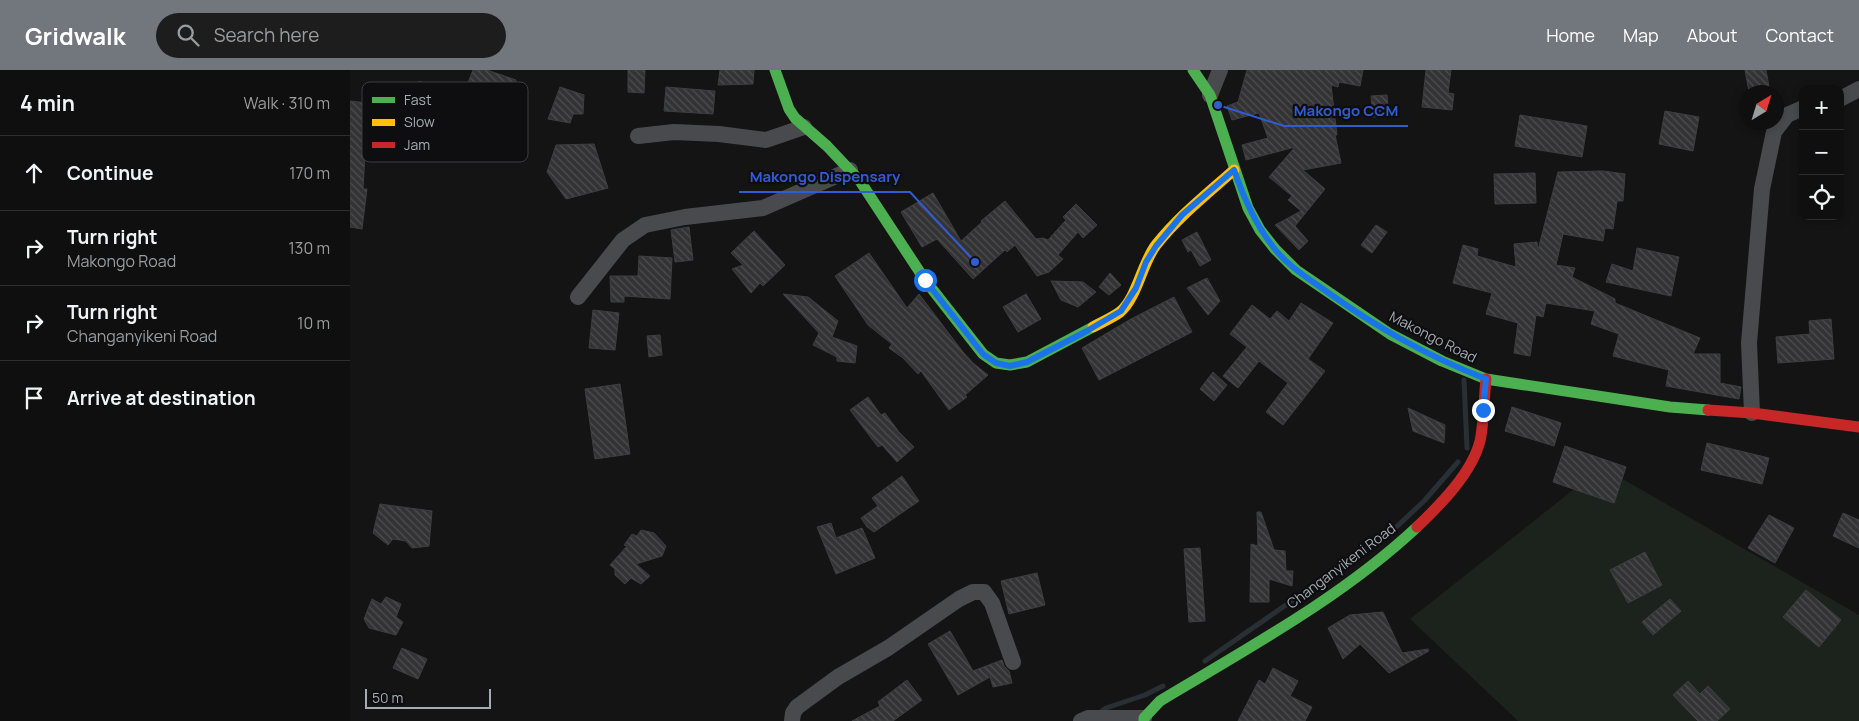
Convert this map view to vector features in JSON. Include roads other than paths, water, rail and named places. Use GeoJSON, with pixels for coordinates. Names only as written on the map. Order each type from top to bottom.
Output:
{"type":"FeatureCollection","features":[{"type":"Feature","properties":{"kind":"street"},"geometry":{"type":"LineString","coordinates":[[776,70],[789,109],[804,127],[827,146],[860,181],[925,280],[972,343],[996,363],[1010,366],[1027,362],[1121,311],[1136,288],[1146,262],[1156,246],[1182,215],[1234,170]]}},
{"type":"Feature","properties":{"kind":"street","name":"Makongo Road"},"geometry":{"type":"LineString","coordinates":[[1193,70],[1210,95],[1248,208],[1260,230],[1275,249],[1296,270],[1390,334],[1442,361],[1486,379],[1670,407],[1752,413],[1859,427]]}},
{"type":"Feature","properties":{"kind":"street"},"geometry":{"type":"LineString","coordinates":[[1210,95],[1220,70]]}},
{"type":"Feature","properties":{"kind":"street"},"geometry":{"type":"LineString","coordinates":[[1844,96],[1859,89]]}},
{"type":"Feature","properties":{"kind":"street"},"geometry":{"type":"LineString","coordinates":[[1752,413],[1749,343],[1762,189],[1774,132],[1787,115],[1799,110]]}},
{"type":"Feature","properties":{"kind":"street"},"geometry":{"type":"LineString","coordinates":[[638,136],[674,132],[719,134],[766,140],[804,127]]}},
{"type":"Feature","properties":{"kind":"street"},"geometry":{"type":"LineString","coordinates":[[578,297],[622,240],[645,225],[685,217],[763,208],[850,170]]}},
{"type":"Feature","properties":{"kind":"street","name":"Changanyikeni Road"},"geometry":{"type":"LineString","coordinates":[[1144,719],[1160,701],[1313,608],[1390,552],[1444,501],[1467,469],[1480,441],[1486,379]]}},
{"type":"Feature","properties":{"kind":"street"},"geometry":{"type":"LineString","coordinates":[[792,721],[793,713],[797,706],[838,677],[888,648],[959,599],[973,592],[984,592],[992,603],[1012,662]]}},
{"type":"Feature","properties":{"kind":"street"},"geometry":{"type":"LineString","coordinates":[[1081,721],[1088,718],[1144,719]]}},
{"type":"Feature","properties":{"kind":"waterway"},"geometry":{"type":"LineString","coordinates":[[1464,380],[1467,448]]}},
{"type":"Feature","properties":{"kind":"waterway"},"geometry":{"type":"LineString","coordinates":[[1205,661],[1390,533],[1424,501],[1458,462]]}},
{"type":"Feature","properties":{"kind":"waterway"},"geometry":{"type":"LineString","coordinates":[[1098,714],[1106,708],[1145,695],[1163,686]]}},
{"type":"Feature","properties":{"kind":"place","name":"Makongo CCM"},"geometry":{"type":"Point","coordinates":[1218,105]}},
{"type":"Feature","properties":{"kind":"place","name":"Makongo Dispensary"},"geometry":{"type":"Point","coordinates":[975,262]}}]}
